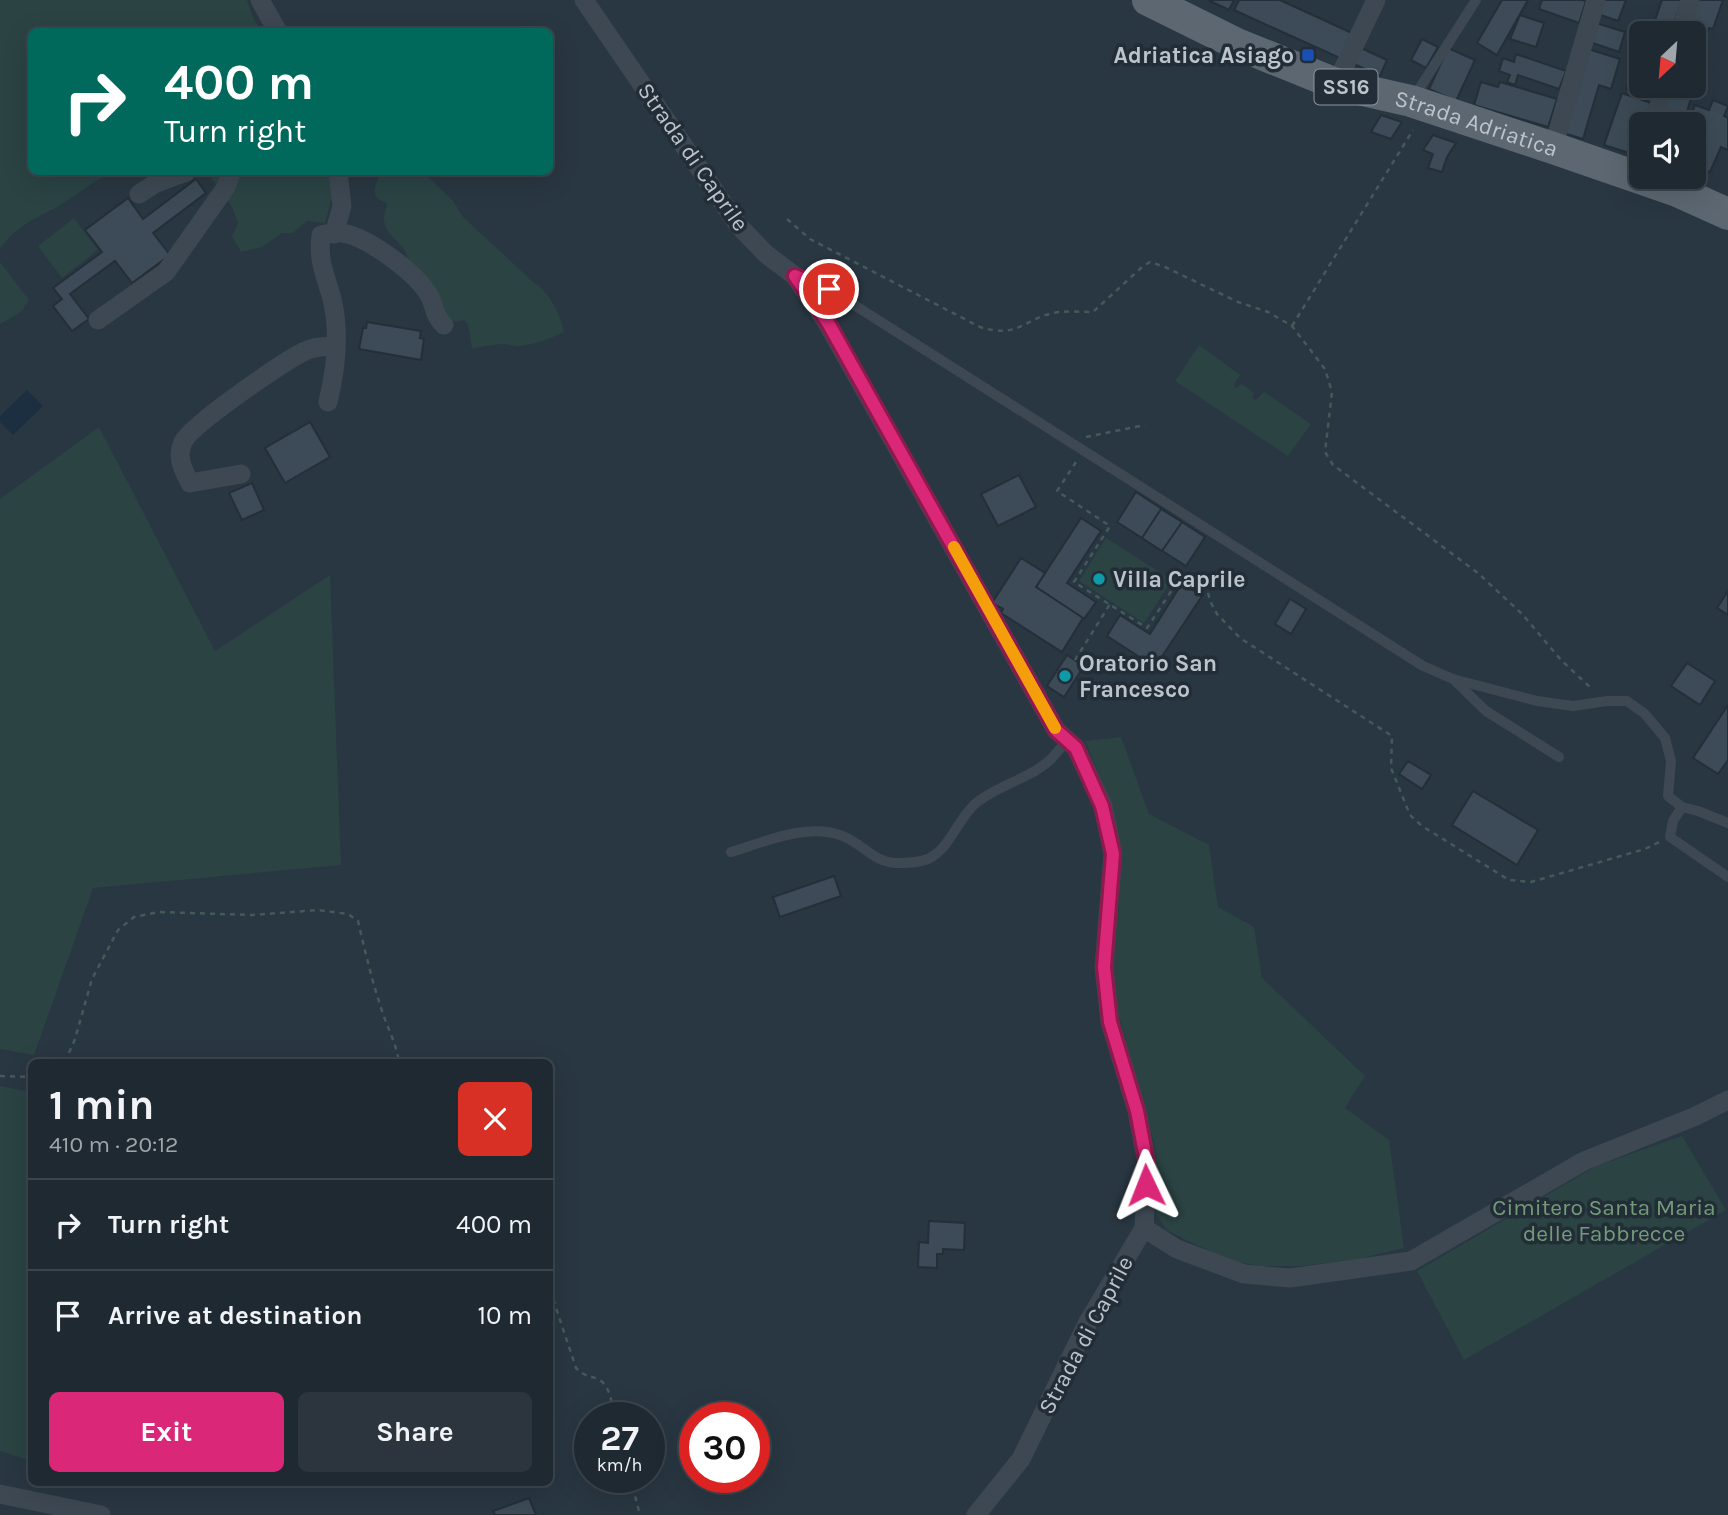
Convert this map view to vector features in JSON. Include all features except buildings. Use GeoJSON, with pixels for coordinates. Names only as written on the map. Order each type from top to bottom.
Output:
{"type":"FeatureCollection","features":[{"type":"Feature","properties":{"kind":"main road","name":"Strada Adriatica"},"geometry":{"type":"LineString","coordinates":[[1148,0],[1237,44],[1412,116],[1629,168]]}},
{"type":"Feature","properties":{"kind":"main road","name":"Strada Adriatica"},"geometry":{"type":"LineString","coordinates":[[1677,189],[1728,214]]}},
{"type":"Feature","properties":{"kind":"street"},"geometry":{"type":"LineString","coordinates":[[260,0],[276,28]]}},
{"type":"Feature","properties":{"kind":"street","name":"Strada di Caprile"},"geometry":{"type":"LineString","coordinates":[[584,0],[738,225],[766,254],[795,276],[827,321],[1056,730],[1076,748],[1102,806],[1113,854],[1104,967],[1110,1022],[1137,1111],[1147,1164],[1144,1228],[1088,1322],[1021,1459],[976,1515]]}},
{"type":"Feature","properties":{"kind":"street"},"geometry":{"type":"LineString","coordinates":[[1336,84],[1376,0]]}},
{"type":"Feature","properties":{"kind":"street"},"geometry":{"type":"LineString","coordinates":[[1553,148],[1597,0]]}},
{"type":"Feature","properties":{"kind":"street"},"geometry":{"type":"LineString","coordinates":[[1684,21],[1690,0]]}},
{"type":"Feature","properties":{"kind":"street"},"geometry":{"type":"LineString","coordinates":[[139,194],[156,183],[178,175]]}},
{"type":"Feature","properties":{"kind":"street"},"geometry":{"type":"LineString","coordinates":[[98,320],[166,272],[226,187],[231,175]]}},
{"type":"Feature","properties":{"kind":"street"},"geometry":{"type":"LineString","coordinates":[[334,233],[342,206],[338,175]]}},
{"type":"Feature","properties":{"kind":"street"},"geometry":{"type":"LineString","coordinates":[[328,402],[337,359],[332,299],[320,266],[321,235],[343,233],[383,252],[425,288],[436,318],[444,325]]}},
{"type":"Feature","properties":{"kind":"street"},"geometry":{"type":"LineString","coordinates":[[241,474],[190,483],[181,466],[180,454],[188,434],[224,405],[305,351],[335,346]]}},
{"type":"Feature","properties":{"kind":"street"},"geometry":{"type":"LineString","coordinates":[[1144,1228],[1177,1249],[1244,1274],[1290,1278],[1411,1261],[1584,1161],[1696,1116],[1728,1100]]}},
{"type":"Feature","properties":{"kind":"street"},"geometry":{"type":"LineString","coordinates":[[0,1494],[101,1515]]}},
{"type":"Feature","properties":{"kind":"lane"},"geometry":{"type":"LineString","coordinates":[[1412,116],[1476,0]]}},
{"type":"Feature","properties":{"kind":"lane"},"geometry":{"type":"LineString","coordinates":[[795,276],[829,289],[1423,666],[1453,678],[1537,701],[1573,706],[1627,701],[1645,714],[1665,738],[1671,761],[1668,796],[1682,807],[1728,823]]}},
{"type":"Feature","properties":{"kind":"lane"},"geometry":{"type":"LineString","coordinates":[[1453,678],[1486,711],[1559,757]]}},
{"type":"Feature","properties":{"kind":"lane"},"geometry":{"type":"LineString","coordinates":[[731,852],[814,830],[841,835],[872,855],[892,863],[913,863],[930,859],[976,802],[1048,761],[1068,740]]}},
{"type":"Feature","properties":{"kind":"lane"},"geometry":{"type":"LineString","coordinates":[[1682,807],[1672,821],[1670,837],[1728,877]]}},
{"type":"Feature","properties":{"kind":"path"},"geometry":{"type":"LineString","coordinates":[[1292,326],[1412,116]]}},
{"type":"Feature","properties":{"kind":"path"},"geometry":{"type":"LineString","coordinates":[[787,219],[810,239],[980,327],[999,333],[1058,312],[1093,312],[1150,262],[1238,303],[1268,312],[1292,326],[1325,369],[1332,392],[1331,420],[1325,452],[1333,465],[1478,573],[1523,615],[1582,682],[1607,701]]}},
{"type":"Feature","properties":{"kind":"path"},"geometry":{"type":"LineString","coordinates":[[1069,441],[1145,425]]}},
{"type":"Feature","properties":{"kind":"path"},"geometry":{"type":"LineString","coordinates":[[1083,450],[1057,491],[1110,526],[1074,582],[1147,628],[1183,573],[1208,588],[1210,601],[1217,614],[1240,638],[1392,736],[1391,768],[1410,815],[1422,826],[1509,880],[1531,882],[1645,849],[1670,837]]}},
{"type":"Feature","properties":{"kind":"path"},"geometry":{"type":"LineString","coordinates":[[1075,660],[1110,604]]}},
{"type":"Feature","properties":{"kind":"path"},"geometry":{"type":"LineString","coordinates":[[66,1059],[75,1039],[92,979],[118,930],[134,917],[159,912],[252,915],[318,910],[348,914],[358,921],[371,978],[396,1043],[399,1059]]}},
{"type":"Feature","properties":{"kind":"path"},"geometry":{"type":"LineString","coordinates":[[0,1076],[28,1077]]}},
{"type":"Feature","properties":{"kind":"path"},"geometry":{"type":"LineString","coordinates":[[553,1299],[576,1368],[584,1376],[601,1381],[608,1390],[611,1402]]}},
{"type":"Feature","properties":{"kind":"path"},"geometry":{"type":"LineString","coordinates":[[634,1493],[640,1515]]}},
{"type":"Feature","properties":{"kind":"green space"},"geometry":{"type":"Polygon","coordinates":[[[0,0],[247,0],[260,28],[28,28],[28,175],[104,175],[20,228],[0,248],[0,0]]]}},
{"type":"Feature","properties":{"kind":"green space"},"geometry":{"type":"Polygon","coordinates":[[[209,175],[329,175],[332,197],[325,223],[307,221],[293,233],[282,233],[262,247],[241,252],[232,236],[238,223],[232,207],[209,175]]]}},
{"type":"Feature","properties":{"kind":"green space"},"geometry":{"type":"Polygon","coordinates":[[[380,175],[426,175],[454,202],[462,216],[549,297],[564,332],[526,345],[502,344],[472,349],[468,324],[464,320],[456,322],[444,316],[407,266],[405,251],[386,228],[384,219],[387,203],[375,194],[380,175]]]}},
{"type":"Feature","properties":{"kind":"green space"},"geometry":{"type":"Polygon","coordinates":[[[74,218],[98,250],[62,278],[38,246],[74,218]]]}},
{"type":"Feature","properties":{"kind":"green space"},"geometry":{"type":"Polygon","coordinates":[[[0,262],[29,300],[21,312],[0,324],[0,262]]]}},
{"type":"Feature","properties":{"kind":"green space"},"geometry":{"type":"Polygon","coordinates":[[[1199,345],[1240,375],[1234,384],[1235,388],[1242,384],[1254,393],[1252,398],[1256,400],[1264,392],[1311,424],[1288,456],[1175,381],[1199,345]]]}},
{"type":"Feature","properties":{"kind":"green space"},"geometry":{"type":"Polygon","coordinates":[[[99,427],[215,651],[330,575],[341,865],[93,888],[34,1055],[0,1049],[0,499],[99,427]]]}},
{"type":"Feature","properties":{"kind":"green space"},"geometry":{"type":"Polygon","coordinates":[[[1106,538],[1172,580],[1144,623],[1079,581],[1106,538]]]}},
{"type":"Feature","properties":{"kind":"green space"},"geometry":{"type":"Polygon","coordinates":[[[1121,737],[1149,814],[1209,845],[1218,907],[1254,927],[1262,978],[1365,1076],[1345,1108],[1389,1140],[1404,1248],[1358,1259],[1301,1266],[1259,1266],[1232,1261],[1186,1240],[1167,1230],[1155,1212],[1158,1180],[1154,1143],[1117,1009],[1113,963],[1121,851],[1109,798],[1085,741],[1121,737]]]}},
{"type":"Feature","properties":{"kind":"green space"},"geometry":{"type":"Polygon","coordinates":[[[0,1086],[28,1091],[28,1460],[0,1451],[0,1086]]]}},
{"type":"Feature","properties":{"kind":"green space","name":"Cimitero Santa Maria delle Fabbrecce"},"geometry":{"type":"Polygon","coordinates":[[[1682,1136],[1726,1210],[1464,1360],[1417,1271],[1596,1166],[1682,1136]]]}},
{"type":"Feature","properties":{"kind":"water"},"geometry":{"type":"Polygon","coordinates":[[[27,390],[43,406],[13,435],[0,422],[0,416],[27,390]]]}},
{"type":"Feature","properties":{"kind":"slow traffic"},"geometry":{"type":"LineString","coordinates":[[954,547],[1055,728]]}},
{"type":"Feature","properties":{"kind":"place","name":"Adriatica Asiago"},"geometry":{"type":"Point","coordinates":[1308,55]}},
{"type":"Feature","properties":{"kind":"place","name":"Villa Caprile"},"geometry":{"type":"Point","coordinates":[1099,579]}},
{"type":"Feature","properties":{"kind":"place","name":"Oratorio San Francesco"},"geometry":{"type":"Point","coordinates":[1065,676]}},
{"type":"Feature","properties":{"kind":"route"},"geometry":{"type":"LineString","coordinates":[[829,289],[795,276],[827,321],[1056,730],[1076,748],[1102,806],[1113,854],[1104,967],[1110,1022],[1137,1111],[1147,1164],[1146,1185]]}}]}
